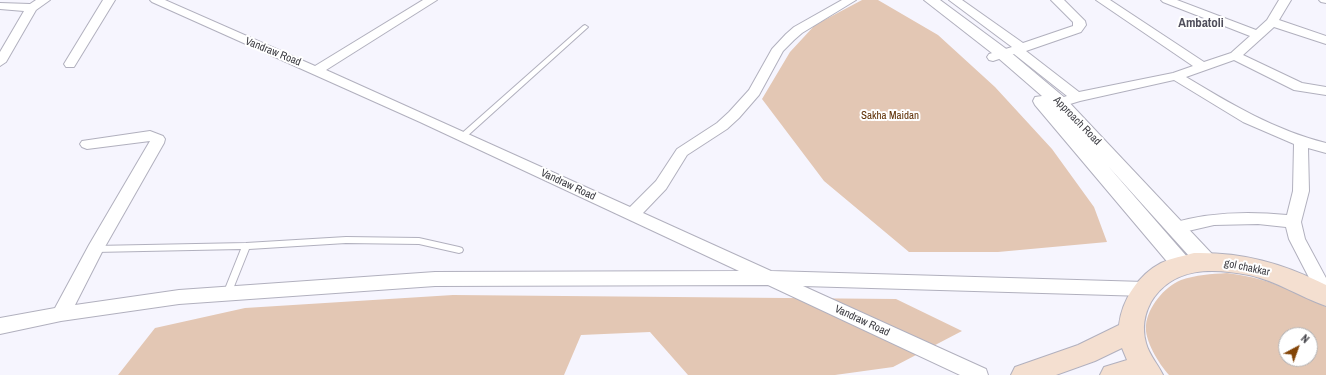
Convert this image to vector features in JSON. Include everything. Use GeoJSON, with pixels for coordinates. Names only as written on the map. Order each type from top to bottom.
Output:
{"type":"FeatureCollection","features":[{"type":"Feature","properties":{"kind":"main road","name":"gol chakkar"},"geometry":{"type":"LineString","coordinates":[[1147,371],[1132,344],[1130,332],[1132,318],[1145,289],[1155,279],[1182,265],[1206,261],[1233,262],[1285,277],[1326,295]]}},
{"type":"Feature","properties":{"kind":"main road"},"geometry":{"type":"LineString","coordinates":[[1024,375],[1086,353],[1130,332]]}},
{"type":"Feature","properties":{"kind":"main road"},"geometry":{"type":"LineString","coordinates":[[1113,375],[1147,371]]}},
{"type":"Feature","properties":{"kind":"street"},"geometry":{"type":"LineString","coordinates":[[0,62],[32,8],[44,0]]}},
{"type":"Feature","properties":{"kind":"street"},"geometry":{"type":"LineString","coordinates":[[70,64],[109,0]]}},
{"type":"Feature","properties":{"kind":"street","name":"Vandraw Road"},"geometry":{"type":"LineString","coordinates":[[156,0],[254,45],[317,70],[464,136],[631,215],[979,375]]}},
{"type":"Feature","properties":{"kind":"street"},"geometry":{"type":"LineString","coordinates":[[317,70],[431,0]]}},
{"type":"Feature","properties":{"kind":"street"},"geometry":{"type":"LineString","coordinates":[[631,215],[661,185],[682,152],[707,136],[734,115],[754,92],[778,49],[790,37],[798,30],[850,0]]}},
{"type":"Feature","properties":{"kind":"street","name":"Approach Road"},"geometry":{"type":"LineString","coordinates":[[918,0],[1009,52]]}},
{"type":"Feature","properties":{"kind":"street","name":"Approach Road"},"geometry":{"type":"LineString","coordinates":[[931,0],[1009,52],[1053,104],[1182,265]]}},
{"type":"Feature","properties":{"kind":"street"},"geometry":{"type":"LineString","coordinates":[[954,0],[1009,52],[1077,97]]}},
{"type":"Feature","properties":{"kind":"street"},"geometry":{"type":"LineString","coordinates":[[1009,52],[1080,28],[1080,23],[1077,19],[1057,0]]}},
{"type":"Feature","properties":{"kind":"street"},"geometry":{"type":"LineString","coordinates":[[1102,0],[1203,67]]}},
{"type":"Feature","properties":{"kind":"street"},"geometry":{"type":"LineString","coordinates":[[1167,0],[1259,35]]}},
{"type":"Feature","properties":{"kind":"street"},"geometry":{"type":"LineString","coordinates":[[1053,104],[1077,97],[1176,76],[1235,56],[1272,22],[1285,0]]}},
{"type":"Feature","properties":{"kind":"street"},"geometry":{"type":"LineString","coordinates":[[0,6],[32,8]]}},
{"type":"Feature","properties":{"kind":"street"},"geometry":{"type":"LineString","coordinates":[[1272,22],[1326,40]]}},
{"type":"Feature","properties":{"kind":"street"},"geometry":{"type":"LineString","coordinates":[[1235,56],[1299,87],[1326,91]]}},
{"type":"Feature","properties":{"kind":"street"},"geometry":{"type":"LineString","coordinates":[[1176,76],[1254,124],[1301,143],[1326,148]]}},
{"type":"Feature","properties":{"kind":"street","name":"Approach Road"},"geometry":{"type":"LineString","coordinates":[[1053,104],[1206,261]]}},
{"type":"Feature","properties":{"kind":"street"},"geometry":{"type":"LineString","coordinates":[[61,314],[95,249],[158,139],[150,136],[87,144]]}},
{"type":"Feature","properties":{"kind":"street"},"geometry":{"type":"LineString","coordinates":[[1301,143],[1301,191],[1293,222],[1297,239],[1326,295]]}},
{"type":"Feature","properties":{"kind":"street"},"geometry":{"type":"LineString","coordinates":[[1175,228],[1214,219],[1258,218],[1293,222]]}},
{"type":"Feature","properties":{"kind":"street"},"geometry":{"type":"LineString","coordinates":[[0,326],[61,314],[179,297],[435,279],[768,278],[1145,289]]}},
{"type":"Feature","properties":{"kind":"lane"},"geometry":{"type":"LineString","coordinates":[[464,136],[585,27]]}},
{"type":"Feature","properties":{"kind":"lane"},"geometry":{"type":"LineString","coordinates":[[95,249],[246,246],[346,240],[419,241],[459,250]]}},
{"type":"Feature","properties":{"kind":"lane"},"geometry":{"type":"LineString","coordinates":[[227,294],[246,246]]}},
{"type":"Feature","properties":{"kind":"green space","name":"Sakha Maidan"},"geometry":{"type":"Polygon","coordinates":[[[862,0],[878,0],[938,35],[995,87],[1052,149],[1094,207],[1107,242],[998,252],[909,252],[824,181],[762,99],[790,52],[815,25],[862,0]]]}},
{"type":"Feature","properties":{"kind":"green space"},"geometry":{"type":"Polygon","coordinates":[[[1227,273],[1266,281],[1302,295],[1326,307],[1326,375],[1169,375],[1161,365],[1147,338],[1147,318],[1153,305],[1169,287],[1181,280],[1204,275],[1227,273]]]}},
{"type":"Feature","properties":{"kind":"green space"},"geometry":{"type":"Polygon","coordinates":[[[453,295],[896,299],[962,331],[893,367],[835,375],[688,375],[650,332],[581,335],[564,375],[118,375],[155,328],[245,308],[453,295]]]}},
{"type":"Feature","properties":{"kind":"district","name":"Ambatoli"},"geometry":{"type":"Point","coordinates":[1201,24]}}]}
